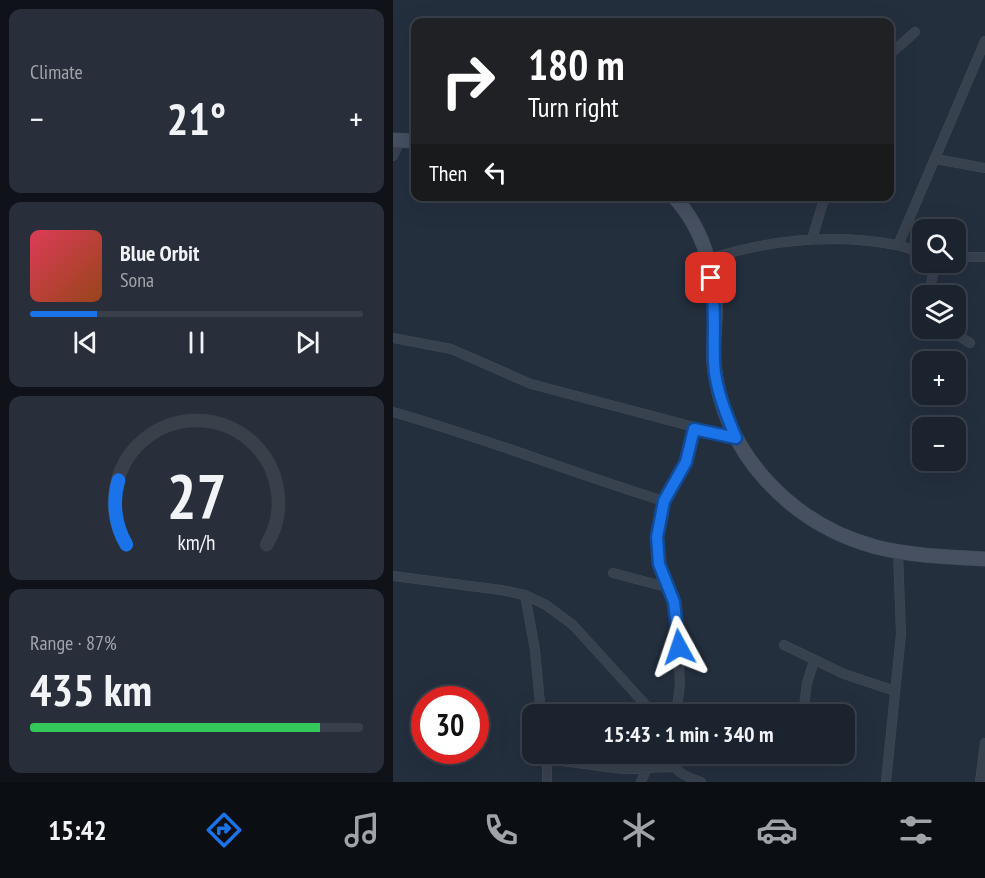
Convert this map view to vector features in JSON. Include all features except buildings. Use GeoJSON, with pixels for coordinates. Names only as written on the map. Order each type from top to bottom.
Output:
{"type":"FeatureCollection","features":[{"type":"Feature","properties":{"kind":"main road"},"geometry":{"type":"LineString","coordinates":[[677,201],[696,226],[708,259],[715,296],[714,364],[720,393],[736,438],[761,477],[804,515],[842,535],[898,552],[985,559]]}},
{"type":"Feature","properties":{"kind":"street"},"geometry":{"type":"LineString","coordinates":[[894,51],[915,32]]}},
{"type":"Feature","properties":{"kind":"street"},"geometry":{"type":"LineString","coordinates":[[898,245],[985,41]]}},
{"type":"Feature","properties":{"kind":"street"},"geometry":{"type":"LineString","coordinates":[[393,156],[397,140]]}},
{"type":"Feature","properties":{"kind":"street"},"geometry":{"type":"LineString","coordinates":[[936,159],[985,168]]}},
{"type":"Feature","properties":{"kind":"street"},"geometry":{"type":"LineString","coordinates":[[812,239],[823,201]]}},
{"type":"Feature","properties":{"kind":"street"},"geometry":{"type":"LineString","coordinates":[[708,259],[767,244],[812,239],[844,238],[898,245],[912,249]]}},
{"type":"Feature","properties":{"kind":"street"},"geometry":{"type":"LineString","coordinates":[[966,257],[985,257]]}},
{"type":"Feature","properties":{"kind":"street"},"geometry":{"type":"LineString","coordinates":[[393,338],[451,349],[531,384],[694,429],[736,438]]}},
{"type":"Feature","properties":{"kind":"street"},"geometry":{"type":"LineString","coordinates":[[964,339],[970,343]]}},
{"type":"Feature","properties":{"kind":"street"},"geometry":{"type":"LineString","coordinates":[[393,412],[492,441],[573,473],[664,501]]}},
{"type":"Feature","properties":{"kind":"street"},"geometry":{"type":"LineString","coordinates":[[678,704],[681,663],[674,602],[666,587],[659,564],[657,537],[664,501],[686,462],[694,429]]}},
{"type":"Feature","properties":{"kind":"street"},"geometry":{"type":"LineString","coordinates":[[886,782],[901,634],[898,552]]}},
{"type":"Feature","properties":{"kind":"street"},"geometry":{"type":"LineString","coordinates":[[613,573],[666,587]]}},
{"type":"Feature","properties":{"kind":"street"},"geometry":{"type":"LineString","coordinates":[[393,576],[525,595],[573,625],[645,704]]}},
{"type":"Feature","properties":{"kind":"street"},"geometry":{"type":"LineString","coordinates":[[525,595],[535,650],[540,704]]}},
{"type":"Feature","properties":{"kind":"street"},"geometry":{"type":"LineString","coordinates":[[784,645],[814,661],[895,691]]}},
{"type":"Feature","properties":{"kind":"street"},"geometry":{"type":"LineString","coordinates":[[804,704],[807,683],[814,661]]}},
{"type":"Feature","properties":{"kind":"street"},"geometry":{"type":"LineString","coordinates":[[980,782],[985,743]]}},
{"type":"Feature","properties":{"kind":"street"},"geometry":{"type":"LineString","coordinates":[[547,764],[547,782]]}},
{"type":"Feature","properties":{"kind":"street"},"geometry":{"type":"LineString","coordinates":[[585,764],[646,770],[673,767]]}},
{"type":"Feature","properties":{"kind":"street"},"geometry":{"type":"LineString","coordinates":[[672,764],[682,775],[701,782]]}},
{"type":"Feature","properties":{"kind":"street"},"geometry":{"type":"LineString","coordinates":[[641,782],[646,770]]}},
{"type":"Feature","properties":{"kind":"route"},"geometry":{"type":"LineString","coordinates":[[679,647],[674,602],[666,587],[659,564],[657,537],[664,501],[686,462],[694,429],[736,438],[727,417],[714,364],[715,296],[711,278]]}}]}
